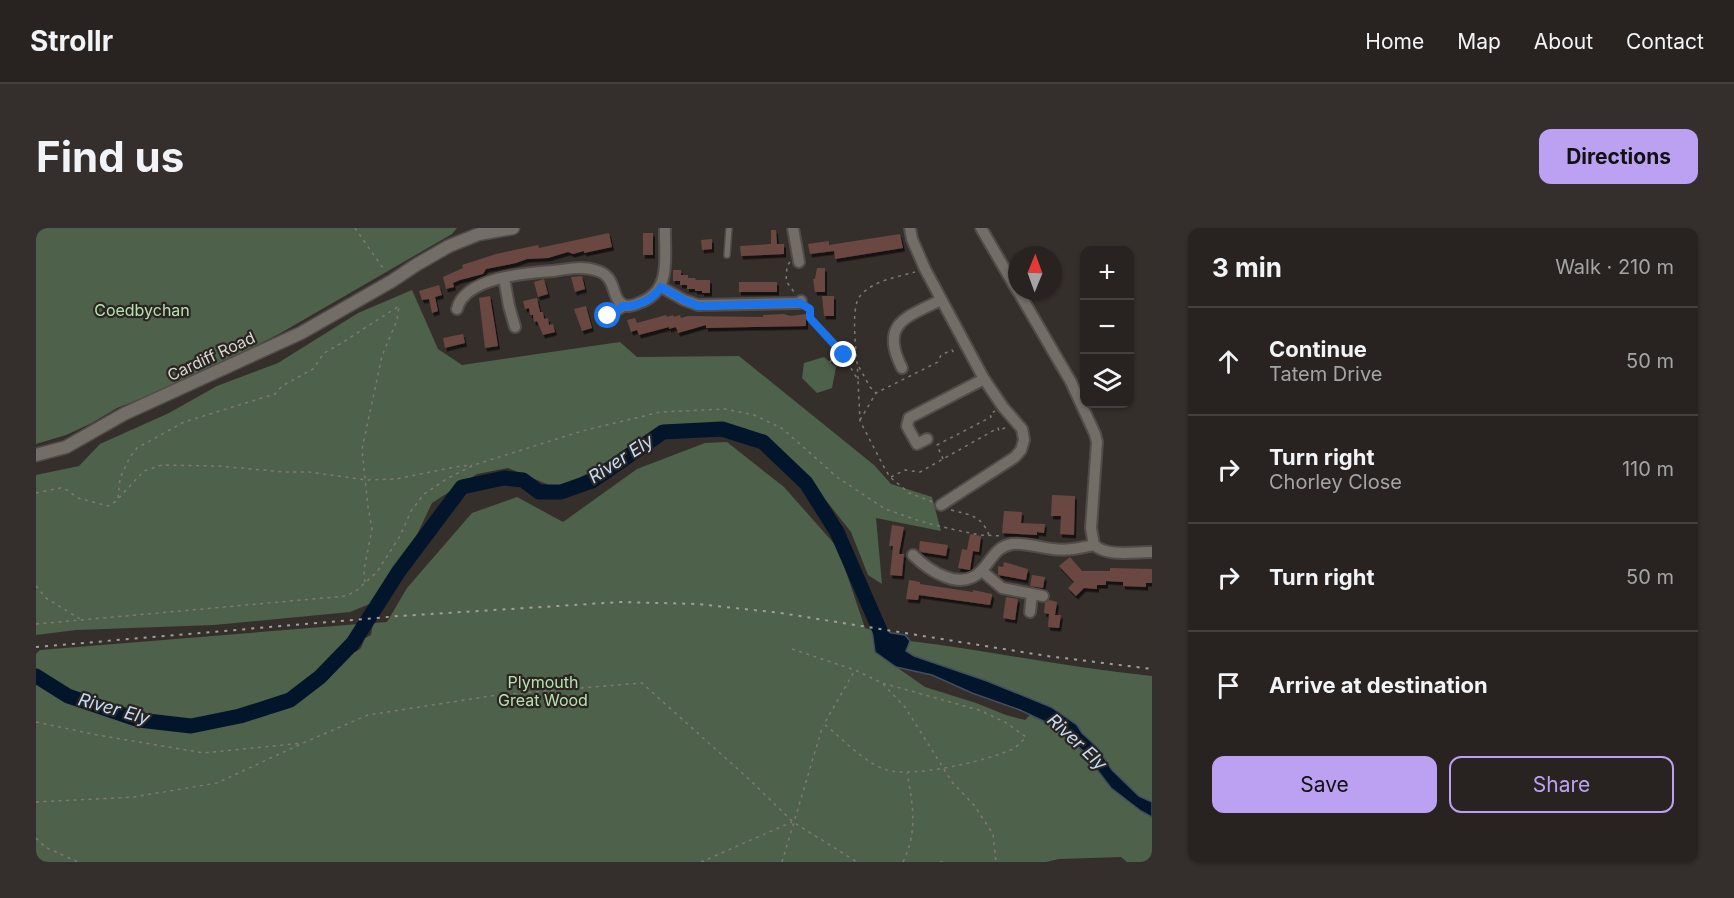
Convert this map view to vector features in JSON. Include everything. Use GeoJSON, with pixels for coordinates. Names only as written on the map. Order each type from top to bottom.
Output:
{"type":"FeatureCollection","features":[{"type":"Feature","properties":{"kind":"street","name":"Cardiff Road"},"geometry":{"type":"LineString","coordinates":[[36,455],[66,447],[124,414],[301,333],[449,246],[479,231],[513,228]]}},
{"type":"Feature","properties":{"kind":"street"},"geometry":{"type":"LineString","coordinates":[[608,316],[623,306],[644,302],[661,287],[664,276],[664,228]]}},
{"type":"Feature","properties":{"kind":"street"},"geometry":{"type":"LineString","coordinates":[[793,228],[794,262]]}},
{"type":"Feature","properties":{"kind":"street"},"geometry":{"type":"LineString","coordinates":[[910,228],[912,239],[941,300],[984,379],[1003,407],[1022,429],[1024,440],[1021,450],[1015,457],[941,505]]}},
{"type":"Feature","properties":{"kind":"street"},"geometry":{"type":"LineString","coordinates":[[981,228],[1008,274]]}},
{"type":"Feature","properties":{"kind":"street"},"geometry":{"type":"LineString","coordinates":[[457,309],[459,300],[473,289],[504,278],[551,271],[592,269],[610,280],[623,306]]}},
{"type":"Feature","properties":{"kind":"street"},"geometry":{"type":"LineString","coordinates":[[504,278],[515,327]]}},
{"type":"Feature","properties":{"kind":"street"},"geometry":{"type":"LineString","coordinates":[[661,287],[698,306],[800,302]]}},
{"type":"Feature","properties":{"kind":"street"},"geometry":{"type":"LineString","coordinates":[[902,368],[895,349],[896,326],[901,320],[941,300]]}},
{"type":"Feature","properties":{"kind":"street"},"geometry":{"type":"LineString","coordinates":[[1023,300],[1071,382],[1095,434],[1097,453],[1091,528],[1094,544],[1100,550],[1110,552],[1152,552]]}},
{"type":"Feature","properties":{"kind":"street"},"geometry":{"type":"LineString","coordinates":[[927,439],[917,444],[908,426],[909,418],[984,379]]}},
{"type":"Feature","properties":{"kind":"street"},"geometry":{"type":"LineString","coordinates":[[913,555],[933,571],[954,579],[964,580],[982,571],[995,553],[1010,544],[1056,550],[1094,544]]}},
{"type":"Feature","properties":{"kind":"street"},"geometry":{"type":"LineString","coordinates":[[982,571],[1002,588],[1037,595],[1030,612]]}},
{"type":"Feature","properties":{"kind":"lane"},"geometry":{"type":"LineString","coordinates":[[728,255],[729,228]]}},
{"type":"Feature","properties":{"kind":"path"},"geometry":{"type":"LineString","coordinates":[[355,228],[394,279]]}},
{"type":"Feature","properties":{"kind":"path"},"geometry":{"type":"LineString","coordinates":[[792,289],[786,281],[787,266],[794,262]]}},
{"type":"Feature","properties":{"kind":"path"},"geometry":{"type":"LineString","coordinates":[[926,269],[886,280],[864,291],[858,298],[855,311],[860,421],[890,477],[909,493],[945,508],[975,516],[984,522],[989,536]]}},
{"type":"Feature","properties":{"kind":"path"},"geometry":{"type":"LineString","coordinates":[[800,302],[810,309],[810,318],[834,342],[858,380]]}},
{"type":"Feature","properties":{"kind":"path"},"geometry":{"type":"LineString","coordinates":[[118,498],[120,478],[137,448],[184,422],[275,394],[282,386],[313,369],[324,353],[399,306],[397,320],[382,356],[362,449],[372,529],[364,570],[365,584]]}},
{"type":"Feature","properties":{"kind":"path"},"geometry":{"type":"LineString","coordinates":[[830,362],[836,355],[834,342]]}},
{"type":"Feature","properties":{"kind":"path"},"geometry":{"type":"LineString","coordinates":[[860,421],[876,393],[938,362],[941,355],[952,350],[954,353],[967,346]]}},
{"type":"Feature","properties":{"kind":"path"},"geometry":{"type":"LineString","coordinates":[[836,355],[844,355]]}},
{"type":"Feature","properties":{"kind":"path"},"geometry":{"type":"LineString","coordinates":[[858,365],[870,387],[876,393]]}},
{"type":"Feature","properties":{"kind":"path"},"geometry":{"type":"LineString","coordinates":[[943,459],[937,445],[991,417],[990,414],[1003,407]]}},
{"type":"Feature","properties":{"kind":"path"},"geometry":{"type":"LineString","coordinates":[[36,624],[346,596],[356,591],[377,572],[390,554],[411,511],[423,494],[448,478],[474,465],[582,431],[660,412],[725,409],[754,415],[783,429],[837,477],[885,509],[922,522],[989,536],[1008,537]]}},
{"type":"Feature","properties":{"kind":"path"},"geometry":{"type":"LineString","coordinates":[[890,477],[905,470],[920,472],[998,428],[999,431],[1017,422]]}},
{"type":"Feature","properties":{"kind":"path"},"geometry":{"type":"LineString","coordinates":[[36,493],[60,488],[78,498],[108,506],[144,471],[162,465],[309,472],[366,480],[396,479],[474,465]]}},
{"type":"Feature","properties":{"kind":"path"},"geometry":{"type":"LineString","coordinates":[[36,585],[46,598],[80,619]]}},
{"type":"Feature","properties":{"kind":"path"},"geometry":{"type":"LineString","coordinates":[[792,649],[855,670],[882,683],[979,710],[1005,722],[1026,737],[1015,748],[969,762],[907,773],[885,769],[854,751],[824,724]]}},
{"type":"Feature","properties":{"kind":"path"},"geometry":{"type":"LineString","coordinates":[[782,862],[824,724],[855,670]]}},
{"type":"Feature","properties":{"kind":"path"},"geometry":{"type":"LineString","coordinates":[[36,802],[134,796],[217,783],[368,715],[497,695],[642,683],[752,781],[793,822],[857,862]]}},
{"type":"Feature","properties":{"kind":"path"},"geometry":{"type":"LineString","coordinates":[[882,683],[905,707],[942,768],[974,805],[993,834],[996,862]]}},
{"type":"Feature","properties":{"kind":"path"},"geometry":{"type":"LineString","coordinates":[[36,722],[204,753],[303,743]]}},
{"type":"Feature","properties":{"kind":"path"},"geometry":{"type":"LineString","coordinates":[[903,862],[911,846],[914,811],[907,773]]}},
{"type":"Feature","properties":{"kind":"path"},"geometry":{"type":"LineString","coordinates":[[701,862],[793,822]]}},
{"type":"Feature","properties":{"kind":"path"},"geometry":{"type":"LineString","coordinates":[[36,838],[45,847],[78,862]]}},
{"type":"Feature","properties":{"kind":"green space","name":"Coedbychan"},"geometry":{"type":"Polygon","coordinates":[[[36,228],[457,228],[452,234],[279,334],[175,386],[117,408],[66,435],[36,444],[36,228]]]}},
{"type":"Feature","properties":{"kind":"green space"},"geometry":{"type":"Polygon","coordinates":[[[412,290],[438,349],[462,365],[620,342],[637,357],[739,356],[874,465],[891,484],[932,497],[941,531],[876,518],[882,584],[868,575],[851,532],[828,503],[800,473],[747,429],[722,422],[694,429],[673,427],[575,480],[554,487],[508,468],[477,474],[432,503],[404,562],[372,603],[350,612],[214,625],[76,630],[36,635],[36,475],[79,466],[100,444],[169,413],[217,386],[278,363],[358,313],[412,290]]]}},
{"type":"Feature","properties":{"kind":"green space"},"geometry":{"type":"Polygon","coordinates":[[[824,357],[836,367],[832,388],[817,393],[802,378],[804,363],[824,357]]]}},
{"type":"Feature","properties":{"kind":"green space","name":"Plymouth Great Wood"},"geometry":{"type":"Polygon","coordinates":[[[727,442],[784,487],[838,548],[865,628],[872,630],[875,652],[925,687],[1006,715],[1025,720],[1030,715],[1058,728],[1071,738],[1111,788],[1152,817],[1152,862],[1127,862],[1121,857],[1059,859],[1046,862],[36,862],[36,654],[40,650],[359,624],[352,650],[356,652],[361,648],[365,638],[371,635],[373,623],[387,622],[407,588],[472,513],[517,497],[563,522],[637,469],[705,443],[727,442]]]}},
{"type":"Feature","properties":{"kind":"green space"},"geometry":{"type":"Polygon","coordinates":[[[910,641],[1091,669],[1152,676],[1152,802],[1139,796],[1112,770],[1097,747],[1077,725],[1051,707],[987,681],[914,656],[906,651],[910,641]]]}},
{"type":"Feature","properties":{"kind":"water"},"geometry":{"type":"Polygon","coordinates":[[[872,630],[905,635],[910,641],[906,651],[914,656],[987,681],[1051,707],[1077,725],[1097,747],[1112,770],[1139,796],[1152,802],[1152,817],[1111,788],[1083,751],[1058,728],[1020,710],[972,693],[932,675],[896,667],[875,652],[872,630]]]}},
{"type":"Feature","properties":{"kind":"building"},"geometry":{"type":"Polygon","coordinates":[[[771,230],[776,230],[777,244],[784,244],[784,254],[741,256],[740,246],[771,244],[771,230]]]}},
{"type":"Feature","properties":{"kind":"building"},"geometry":{"type":"Polygon","coordinates":[[[609,233],[612,247],[584,253],[584,251],[573,254],[568,252],[548,258],[527,259],[486,269],[483,274],[460,280],[453,283],[454,287],[446,289],[443,277],[463,268],[462,265],[496,254],[538,245],[539,248],[609,233]]]}},
{"type":"Feature","properties":{"kind":"building"},"geometry":{"type":"Polygon","coordinates":[[[643,233],[653,233],[653,255],[643,255],[643,233]]]}},
{"type":"Feature","properties":{"kind":"building"},"geometry":{"type":"Polygon","coordinates":[[[900,234],[903,248],[835,259],[834,251],[810,254],[808,244],[829,241],[829,245],[900,234]]]}},
{"type":"Feature","properties":{"kind":"building"},"geometry":{"type":"Polygon","coordinates":[[[712,239],[712,249],[702,250],[701,240],[712,239]]]}},
{"type":"Feature","properties":{"kind":"building"},"geometry":{"type":"Polygon","coordinates":[[[817,268],[825,268],[825,292],[815,292],[813,279],[815,279],[817,268]]]}},
{"type":"Feature","properties":{"kind":"building"},"geometry":{"type":"Polygon","coordinates":[[[673,270],[681,270],[681,275],[688,275],[688,278],[710,280],[710,293],[687,289],[687,285],[680,285],[680,281],[673,281],[673,270]]]}},
{"type":"Feature","properties":{"kind":"building"},"geometry":{"type":"Polygon","coordinates":[[[582,276],[585,289],[575,292],[571,277],[582,276]]]}},
{"type":"Feature","properties":{"kind":"building"},"geometry":{"type":"Polygon","coordinates":[[[544,279],[548,294],[538,297],[534,282],[544,279]]]}},
{"type":"Feature","properties":{"kind":"building"},"geometry":{"type":"Polygon","coordinates":[[[739,282],[777,282],[777,292],[739,292],[739,282]]]}},
{"type":"Feature","properties":{"kind":"building"},"geometry":{"type":"Polygon","coordinates":[[[439,285],[442,295],[435,297],[438,311],[432,313],[429,299],[422,300],[419,291],[439,285]]]}},
{"type":"Feature","properties":{"kind":"building"},"geometry":{"type":"Polygon","coordinates":[[[490,296],[498,346],[485,348],[479,298],[490,296]]]}},
{"type":"Feature","properties":{"kind":"building"},"geometry":{"type":"Polygon","coordinates":[[[822,296],[834,296],[834,316],[824,316],[822,296]]]}},
{"type":"Feature","properties":{"kind":"building"},"geometry":{"type":"Polygon","coordinates":[[[537,298],[540,312],[543,312],[544,319],[548,318],[549,325],[553,324],[555,332],[543,335],[537,321],[534,322],[533,315],[530,315],[529,308],[525,309],[523,301],[537,298]]]}},
{"type":"Feature","properties":{"kind":"building"},"geometry":{"type":"Polygon","coordinates":[[[586,306],[592,328],[582,331],[574,309],[586,306]]]}},
{"type":"Feature","properties":{"kind":"building"},"geometry":{"type":"Polygon","coordinates":[[[806,314],[806,326],[706,328],[706,325],[678,333],[676,327],[669,329],[669,327],[639,335],[637,330],[631,332],[627,320],[635,318],[637,323],[666,315],[674,317],[680,315],[681,318],[688,316],[763,317],[763,315],[791,316],[806,314]]]}},
{"type":"Feature","properties":{"kind":"building"},"geometry":{"type":"Polygon","coordinates":[[[463,334],[465,343],[445,348],[443,338],[463,334]]]}},
{"type":"Feature","properties":{"kind":"building"},"geometry":{"type":"Polygon","coordinates":[[[1052,495],[1075,496],[1074,535],[1060,534],[1061,516],[1051,516],[1052,495]]]}},
{"type":"Feature","properties":{"kind":"building"},"geometry":{"type":"Polygon","coordinates":[[[1004,511],[1022,512],[1021,523],[1045,524],[1044,533],[1037,532],[1037,535],[1002,533],[1004,511]]]}},
{"type":"Feature","properties":{"kind":"building"},"geometry":{"type":"Polygon","coordinates":[[[892,525],[904,527],[899,554],[904,554],[902,576],[890,575],[893,546],[889,546],[892,525]]]}},
{"type":"Feature","properties":{"kind":"building"},"geometry":{"type":"Polygon","coordinates":[[[970,534],[981,536],[979,552],[973,551],[970,570],[958,568],[962,549],[967,550],[970,534]]]}},
{"type":"Feature","properties":{"kind":"building"},"geometry":{"type":"Polygon","coordinates":[[[920,541],[948,545],[946,556],[921,552],[919,550],[920,541]]]}},
{"type":"Feature","properties":{"kind":"building"},"geometry":{"type":"Polygon","coordinates":[[[1070,557],[1082,571],[1110,571],[1110,568],[1152,569],[1152,583],[1146,583],[1146,587],[1123,586],[1123,582],[1106,581],[1106,585],[1097,585],[1097,589],[1084,588],[1076,596],[1068,588],[1074,582],[1059,566],[1070,557]]]}},
{"type":"Feature","properties":{"kind":"building"},"geometry":{"type":"Polygon","coordinates":[[[1004,562],[1028,569],[1026,580],[998,575],[998,566],[1003,567],[1004,562]]]}},
{"type":"Feature","properties":{"kind":"building"},"geometry":{"type":"Polygon","coordinates":[[[1032,575],[1045,577],[1043,588],[1030,586],[1032,575]]]}},
{"type":"Feature","properties":{"kind":"building"},"geometry":{"type":"Polygon","coordinates":[[[909,580],[920,582],[920,584],[992,594],[990,605],[919,595],[918,600],[906,599],[909,580]]]}},
{"type":"Feature","properties":{"kind":"building"},"geometry":{"type":"Polygon","coordinates":[[[1006,597],[1018,599],[1015,620],[1003,618],[1006,597]]]}},
{"type":"Feature","properties":{"kind":"building"},"geometry":{"type":"Polygon","coordinates":[[[1049,600],[1057,602],[1055,615],[1061,615],[1059,628],[1048,627],[1049,614],[1044,613],[1045,603],[1049,600]]]}},
{"type":"Feature","properties":{"kind":"waterway","name":"River Ely"},"geometry":{"type":"LineString","coordinates":[[36,676],[68,696],[139,720],[191,726],[240,716],[290,700],[320,677],[353,643],[399,571],[462,487],[504,478],[523,480],[539,492],[561,492],[592,481],[663,432],[722,429],[763,442],[806,483],[837,532],[888,649]]}},
{"type":"Feature","properties":{"kind":"railway"},"geometry":{"type":"LineString","coordinates":[[36,647],[399,616],[621,602],[698,604],[781,613],[1047,656],[1152,669]]}},
{"type":"Feature","properties":{"kind":"route"},"geometry":{"type":"LineString","coordinates":[[608,316],[623,306],[644,302],[661,287],[698,306],[800,303],[810,309],[810,318],[844,355]]}}]}
